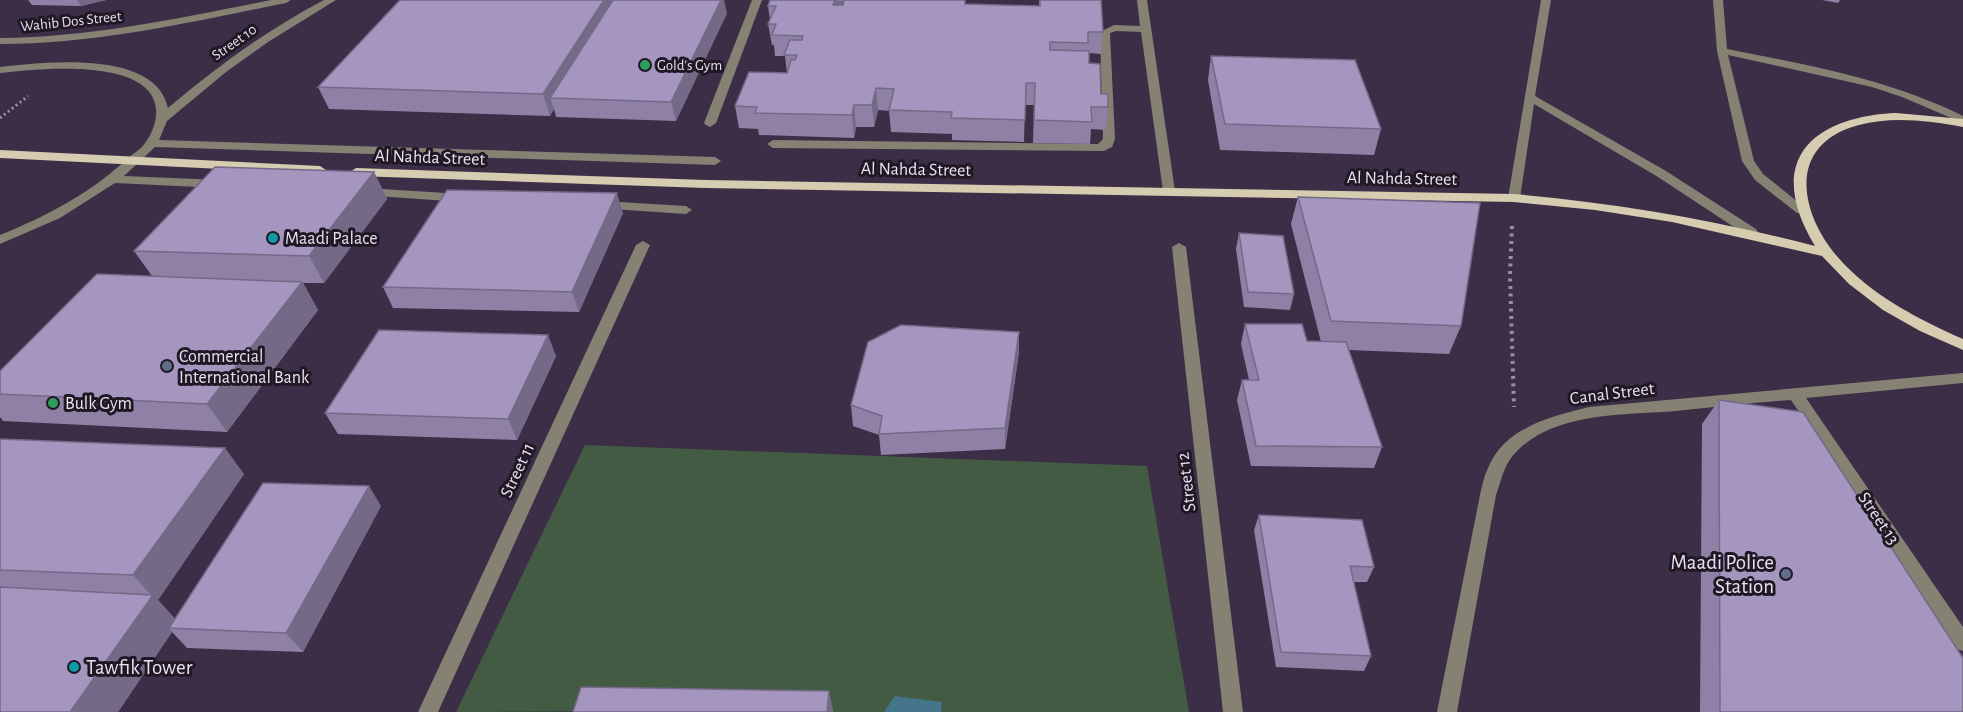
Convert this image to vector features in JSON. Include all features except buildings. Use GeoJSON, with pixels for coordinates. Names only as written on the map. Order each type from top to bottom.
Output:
{"type":"FeatureCollection","features":[{"type":"Feature","properties":{"kind":"main road"},"geometry":{"type":"LineString","coordinates":[[1963,122],[1924,117],[1885,117],[1854,123],[1829,133],[1811,147],[1800,165],[1797,186],[1802,210],[1811,230],[1826,252],[1854,280],[1888,307],[1933,332],[1963,345]]}},
{"type":"Feature","properties":{"kind":"main road","name":"Al Nahda Street"},"geometry":{"type":"LineString","coordinates":[[0,154],[340,171],[718,184],[1514,198],[1586,203],[1667,215],[1751,232],[1826,252]]}},
{"type":"Feature","properties":{"kind":"street","name":"Wahib Dos Street"},"geometry":{"type":"LineString","coordinates":[[0,41],[61,40],[100,36],[286,0]]}},
{"type":"Feature","properties":{"kind":"street","name":"Street 10"},"geometry":{"type":"LineString","coordinates":[[162,119],[207,80],[254,45],[331,0]]}},
{"type":"Feature","properties":{"kind":"street"},"geometry":{"type":"LineString","coordinates":[[710,123],[757,0]]}},
{"type":"Feature","properties":{"kind":"street"},"geometry":{"type":"LineString","coordinates":[[1142,0],[1169,191]]}},
{"type":"Feature","properties":{"kind":"street"},"geometry":{"type":"LineString","coordinates":[[1718,0],[1722,51],[1748,161],[1759,177],[1802,210]]}},
{"type":"Feature","properties":{"kind":"street"},"geometry":{"type":"LineString","coordinates":[[1514,198],[1544,2]]}},
{"type":"Feature","properties":{"kind":"street"},"geometry":{"type":"LineString","coordinates":[[773,144],[1100,148],[1108,144],[1109,139],[1105,32],[1114,28],[1146,29]]}},
{"type":"Feature","properties":{"kind":"street"},"geometry":{"type":"LineString","coordinates":[[1722,51],[1886,87],[1914,96],[1963,122]]}},
{"type":"Feature","properties":{"kind":"street"},"geometry":{"type":"LineString","coordinates":[[0,70],[69,65],[103,68],[131,75],[150,86],[161,101],[162,119],[152,143],[116,179],[39,225],[0,240]]}},
{"type":"Feature","properties":{"kind":"street"},"geometry":{"type":"LineString","coordinates":[[1529,97],[1672,180],[1751,232]]}},
{"type":"Feature","properties":{"kind":"street"},"geometry":{"type":"LineString","coordinates":[[152,143],[715,161]]}},
{"type":"Feature","properties":{"kind":"street"},"geometry":{"type":"LineString","coordinates":[[116,179],[235,185]]}},
{"type":"Feature","properties":{"kind":"street"},"geometry":{"type":"LineString","coordinates":[[353,192],[471,198]]}},
{"type":"Feature","properties":{"kind":"street"},"geometry":{"type":"LineString","coordinates":[[591,205],[686,210]]}},
{"type":"Feature","properties":{"kind":"street","name":"Street 11"},"geometry":{"type":"LineString","coordinates":[[428,712],[642,245]]}},
{"type":"Feature","properties":{"kind":"street","name":"Street 12"},"geometry":{"type":"LineString","coordinates":[[1179,246],[1233,712]]}},
{"type":"Feature","properties":{"kind":"street","name":"Canal Street"},"geometry":{"type":"LineString","coordinates":[[1447,712],[1488,495],[1497,466],[1515,443],[1551,422],[1589,413],[1963,378]]}},
{"type":"Feature","properties":{"kind":"street","name":"Street 13"},"geometry":{"type":"LineString","coordinates":[[1796,393],[1963,643]]}},
{"type":"Feature","properties":{"kind":"path"},"geometry":{"type":"LineString","coordinates":[[1514,198],[1510,274],[1515,443]]}},
{"type":"Feature","properties":{"kind":"green space"},"geometry":{"type":"Polygon","coordinates":[[[585,445],[1147,466],[1189,712],[833,712],[832,710],[456,712],[585,445]]]}},
{"type":"Feature","properties":{"kind":"water"},"geometry":{"type":"Polygon","coordinates":[[[895,696],[942,702],[941,712],[884,712],[895,696]]]}},
{"type":"Feature","properties":{"kind":"place","name":"Gold's Gym"},"geometry":{"type":"Point","coordinates":[645,65]}},
{"type":"Feature","properties":{"kind":"place","name":"Maadi Palace"},"geometry":{"type":"Point","coordinates":[273,238]}},
{"type":"Feature","properties":{"kind":"place","name":"Commercial International Bank"},"geometry":{"type":"Point","coordinates":[167,366]}},
{"type":"Feature","properties":{"kind":"place","name":"Bulk Gym"},"geometry":{"type":"Point","coordinates":[53,403]}},
{"type":"Feature","properties":{"kind":"place","name":"Maadi Police Station"},"geometry":{"type":"Point","coordinates":[1786,574]}},
{"type":"Feature","properties":{"kind":"place","name":"Tawfik Tower"},"geometry":{"type":"Point","coordinates":[74,667]}}]}
